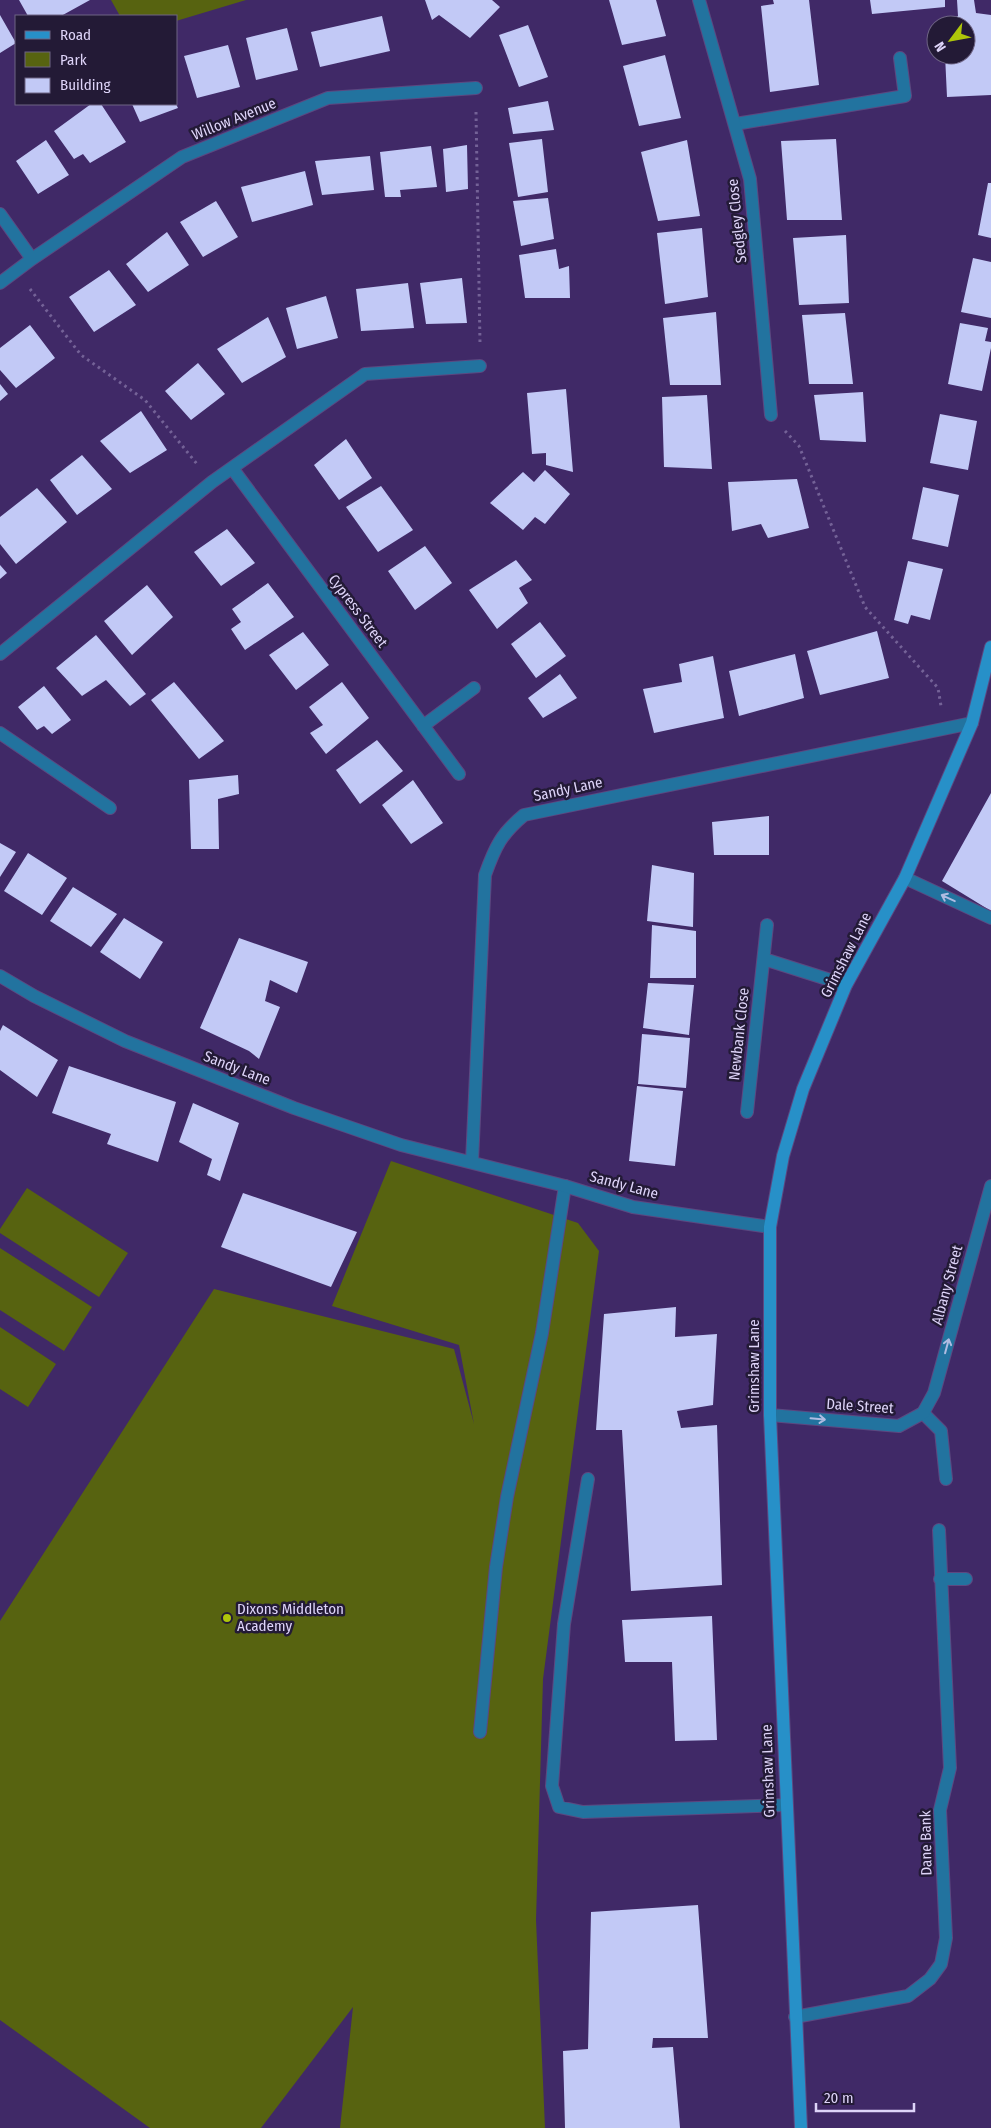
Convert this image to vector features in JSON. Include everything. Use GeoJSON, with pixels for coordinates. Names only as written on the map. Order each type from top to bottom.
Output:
{"type":"FeatureCollection","features":[{"type":"Feature","properties":{"kind":"main road","name":"Grimshaw Lane"},"geometry":{"type":"LineString","coordinates":[[801,2128],[770,1415],[770,1227],[783,1156],[803,1089],[846,985],[904,878],[972,723],[991,647]]}},
{"type":"Feature","properties":{"kind":"street","name":"Sedgley Close"},"geometry":{"type":"LineString","coordinates":[[699,0],[750,179],[771,415]]}},
{"type":"Feature","properties":{"kind":"street"},"geometry":{"type":"LineString","coordinates":[[735,124],[905,96],[900,58]]}},
{"type":"Feature","properties":{"kind":"street","name":"Willow Avenue"},"geometry":{"type":"LineString","coordinates":[[0,283],[32,259],[182,157],[328,98],[476,88]]}},
{"type":"Feature","properties":{"kind":"street"},"geometry":{"type":"LineString","coordinates":[[0,214],[32,259]]}},
{"type":"Feature","properties":{"kind":"street"},"geometry":{"type":"LineString","coordinates":[[0,654],[212,482],[366,374],[480,366]]}},
{"type":"Feature","properties":{"kind":"street","name":"Cypress Street"},"geometry":{"type":"LineString","coordinates":[[232,468],[459,774]]}},
{"type":"Feature","properties":{"kind":"street"},"geometry":{"type":"LineString","coordinates":[[423,726],[474,688]]}},
{"type":"Feature","properties":{"kind":"street","name":"Sandy Lane"},"geometry":{"type":"LineString","coordinates":[[472,1162],[485,875],[495,845],[510,826],[524,815],[972,723]]}},
{"type":"Feature","properties":{"kind":"street"},"geometry":{"type":"LineString","coordinates":[[0,733],[110,808]]}},
{"type":"Feature","properties":{"kind":"street"},"geometry":{"type":"LineString","coordinates":[[904,878],[991,918]]}},
{"type":"Feature","properties":{"kind":"street","name":"Newbank Close"},"geometry":{"type":"LineString","coordinates":[[747,1112],[768,925]]}},
{"type":"Feature","properties":{"kind":"street"},"geometry":{"type":"LineString","coordinates":[[764,959],[846,985]]}},
{"type":"Feature","properties":{"kind":"street","name":"Sandy Lane"},"geometry":{"type":"LineString","coordinates":[[0,976],[34,996],[134,1045],[294,1108],[402,1145],[565,1186],[633,1208],[770,1227]]}},
{"type":"Feature","properties":{"kind":"street"},"geometry":{"type":"LineString","coordinates":[[480,1732],[496,1567],[507,1496],[542,1333],[565,1186]]}},
{"type":"Feature","properties":{"kind":"street","name":"Albany Street"},"geometry":{"type":"LineString","coordinates":[[923,1413],[934,1393],[991,1186]]}},
{"type":"Feature","properties":{"kind":"street"},"geometry":{"type":"LineString","coordinates":[[923,1413],[941,1431],[946,1478]]}},
{"type":"Feature","properties":{"kind":"street","name":"Dale Street"},"geometry":{"type":"LineString","coordinates":[[770,1415],[899,1426],[923,1413]]}},
{"type":"Feature","properties":{"kind":"street"},"geometry":{"type":"LineString","coordinates":[[588,1479],[564,1624],[552,1786],[559,1807],[583,1812],[786,1805]]}},
{"type":"Feature","properties":{"kind":"street","name":"Dane Bank"},"geometry":{"type":"LineString","coordinates":[[795,2017],[908,1996],[930,1979],[941,1964],[946,1938],[940,1810],[950,1768],[939,1530]]}},
{"type":"Feature","properties":{"kind":"street"},"geometry":{"type":"LineString","coordinates":[[940,1579],[966,1579]]}},
{"type":"Feature","properties":{"kind":"path"},"geometry":{"type":"LineString","coordinates":[[476,88],[480,366]]}},
{"type":"Feature","properties":{"kind":"path"},"geometry":{"type":"LineString","coordinates":[[16,271],[81,355],[145,400],[212,482]]}},
{"type":"Feature","properties":{"kind":"path"},"geometry":{"type":"LineString","coordinates":[[771,415],[799,446],[865,607],[938,688],[943,729]]}},
{"type":"Feature","properties":{"kind":"green space"},"geometry":{"type":"Polygon","coordinates":[[[111,0],[246,0],[178,20],[178,15],[119,15],[111,0]]]}},
{"type":"Feature","properties":{"kind":"green space","name":"Dixons Middleton Academy"},"geometry":{"type":"Polygon","coordinates":[[[391,1161],[578,1223],[599,1251],[543,1679],[536,1920],[545,2128],[340,2128],[353,2007],[261,2128],[150,2128],[0,2020],[0,1621],[214,1289],[454,1349],[474,1424],[459,1345],[332,1306],[391,1161]]]}},
{"type":"Feature","properties":{"kind":"green space"},"geometry":{"type":"Polygon","coordinates":[[[27,1188],[128,1253],[99,1297],[0,1233],[0,1229],[27,1188]]]}},
{"type":"Feature","properties":{"kind":"green space"},"geometry":{"type":"Polygon","coordinates":[[[0,1248],[92,1307],[64,1351],[0,1310],[0,1248]]]}},
{"type":"Feature","properties":{"kind":"green space"},"geometry":{"type":"Polygon","coordinates":[[[0,1327],[56,1364],[28,1407],[0,1389],[0,1327]]]}},
{"type":"Feature","properties":{"kind":"building"},"geometry":{"type":"Polygon","coordinates":[[[19,0],[90,0],[63,15],[27,15],[19,0]]]}},
{"type":"Feature","properties":{"kind":"building"},"geometry":{"type":"Polygon","coordinates":[[[425,0],[492,0],[500,7],[470,38],[439,15],[432,20],[425,0]]]}},
{"type":"Feature","properties":{"kind":"building"},"geometry":{"type":"Polygon","coordinates":[[[609,0],[656,0],[666,36],[622,45],[609,0]]]}},
{"type":"Feature","properties":{"kind":"building"},"geometry":{"type":"Polygon","coordinates":[[[773,0],[809,0],[819,85],[770,92],[761,6],[774,4],[773,0]]]}},
{"type":"Feature","properties":{"kind":"building"},"geometry":{"type":"Polygon","coordinates":[[[870,0],[945,0],[945,7],[872,14],[870,0]]]}},
{"type":"Feature","properties":{"kind":"building"},"geometry":{"type":"Polygon","coordinates":[[[957,0],[974,0],[976,13],[991,15],[991,95],[947,97],[945,65],[976,65],[976,15],[958,15],[957,0]]]}},
{"type":"Feature","properties":{"kind":"building"},"geometry":{"type":"Polygon","coordinates":[[[0,15],[15,44],[0,53],[0,15]]]}},
{"type":"Feature","properties":{"kind":"building"},"geometry":{"type":"Polygon","coordinates":[[[382,16],[390,51],[320,67],[311,32],[382,16]]]}},
{"type":"Feature","properties":{"kind":"building"},"geometry":{"type":"Polygon","coordinates":[[[528,25],[548,77],[519,87],[499,35],[528,25]]]}},
{"type":"Feature","properties":{"kind":"building"},"geometry":{"type":"Polygon","coordinates":[[[287,28],[298,70],[256,80],[246,38],[287,28]]]}},
{"type":"Feature","properties":{"kind":"building"},"geometry":{"type":"Polygon","coordinates":[[[228,45],[240,87],[197,98],[184,56],[228,45]]]}},
{"type":"Feature","properties":{"kind":"building"},"geometry":{"type":"Polygon","coordinates":[[[665,55],[681,118],[639,126],[623,66],[665,55]]]}},
{"type":"Feature","properties":{"kind":"building"},"geometry":{"type":"Polygon","coordinates":[[[548,101],[554,130],[513,134],[508,108],[548,101]]]}},
{"type":"Feature","properties":{"kind":"building"},"geometry":{"type":"Polygon","coordinates":[[[90,105],[102,105],[126,142],[90,163],[83,154],[74,159],[54,131],[90,105]]]}},
{"type":"Feature","properties":{"kind":"building"},"geometry":{"type":"Polygon","coordinates":[[[132,105],[176,105],[178,108],[140,122],[132,105]]]}},
{"type":"Feature","properties":{"kind":"building"},"geometry":{"type":"Polygon","coordinates":[[[542,139],[548,192],[518,197],[509,143],[542,139]]]}},
{"type":"Feature","properties":{"kind":"building"},"geometry":{"type":"Polygon","coordinates":[[[836,139],[842,220],[787,220],[781,141],[836,139]]]}},
{"type":"Feature","properties":{"kind":"building"},"geometry":{"type":"Polygon","coordinates":[[[46,140],[69,175],[38,194],[16,161],[46,140]]]}},
{"type":"Feature","properties":{"kind":"building"},"geometry":{"type":"Polygon","coordinates":[[[687,140],[700,216],[658,221],[641,152],[687,140]]]}},
{"type":"Feature","properties":{"kind":"building"},"geometry":{"type":"Polygon","coordinates":[[[467,145],[468,189],[446,192],[443,149],[467,145]]]}},
{"type":"Feature","properties":{"kind":"building"},"geometry":{"type":"Polygon","coordinates":[[[431,146],[437,187],[400,190],[401,197],[385,197],[380,152],[431,146]]]}},
{"type":"Feature","properties":{"kind":"building"},"geometry":{"type":"Polygon","coordinates":[[[370,156],[374,190],[322,195],[315,161],[370,156]]]}},
{"type":"Feature","properties":{"kind":"building"},"geometry":{"type":"Polygon","coordinates":[[[305,171],[313,205],[252,222],[241,187],[305,171]]]}},
{"type":"Feature","properties":{"kind":"building"},"geometry":{"type":"Polygon","coordinates":[[[988,183],[991,183],[991,238],[978,235],[988,183]]]}},
{"type":"Feature","properties":{"kind":"building"},"geometry":{"type":"Polygon","coordinates":[[[548,198],[554,239],[521,246],[513,201],[548,198]]]}},
{"type":"Feature","properties":{"kind":"building"},"geometry":{"type":"Polygon","coordinates":[[[216,201],[238,237],[203,257],[180,222],[216,201]]]}},
{"type":"Feature","properties":{"kind":"building"},"geometry":{"type":"Polygon","coordinates":[[[702,228],[708,297],[665,304],[657,233],[702,228]]]}},
{"type":"Feature","properties":{"kind":"building"},"geometry":{"type":"Polygon","coordinates":[[[167,232],[189,265],[148,292],[126,264],[167,232]]]}},
{"type":"Feature","properties":{"kind":"building"},"geometry":{"type":"Polygon","coordinates":[[[846,235],[849,303],[799,305],[793,238],[846,235]]]}},
{"type":"Feature","properties":{"kind":"building"},"geometry":{"type":"Polygon","coordinates":[[[556,249],[559,269],[569,266],[570,298],[525,298],[519,255],[556,249]]]}},
{"type":"Feature","properties":{"kind":"building"},"geometry":{"type":"Polygon","coordinates":[[[973,258],[991,262],[991,318],[961,312],[973,258]]]}},
{"type":"Feature","properties":{"kind":"building"},"geometry":{"type":"Polygon","coordinates":[[[109,270],[136,305],[94,332],[69,297],[109,270]]]}},
{"type":"Feature","properties":{"kind":"building"},"geometry":{"type":"Polygon","coordinates":[[[462,278],[467,323],[426,324],[420,283],[462,278]]]}},
{"type":"Feature","properties":{"kind":"building"},"geometry":{"type":"Polygon","coordinates":[[[408,283],[414,328],[361,331],[356,289],[408,283]]]}},
{"type":"Feature","properties":{"kind":"building"},"geometry":{"type":"Polygon","coordinates":[[[326,296],[338,338],[297,349],[286,308],[326,296]]]}},
{"type":"Feature","properties":{"kind":"building"},"geometry":{"type":"Polygon","coordinates":[[[716,312],[721,385],[670,385],[663,318],[716,312]]]}},
{"type":"Feature","properties":{"kind":"building"},"geometry":{"type":"Polygon","coordinates":[[[845,313],[853,384],[809,384],[802,315],[845,313]]]}},
{"type":"Feature","properties":{"kind":"building"},"geometry":{"type":"Polygon","coordinates":[[[268,317],[286,357],[242,383],[217,349],[268,317]]]}},
{"type":"Feature","properties":{"kind":"building"},"geometry":{"type":"Polygon","coordinates":[[[960,323],[988,328],[985,341],[991,342],[991,348],[982,391],[948,384],[960,323]]]}},
{"type":"Feature","properties":{"kind":"building"},"geometry":{"type":"Polygon","coordinates":[[[30,325],[55,358],[16,388],[0,370],[0,348],[30,325]]]}},
{"type":"Feature","properties":{"kind":"building"},"geometry":{"type":"Polygon","coordinates":[[[198,363],[225,394],[191,420],[165,391],[198,363]]]}},
{"type":"Feature","properties":{"kind":"building"},"geometry":{"type":"Polygon","coordinates":[[[0,384],[8,394],[0,401],[0,384]]]}},
{"type":"Feature","properties":{"kind":"building"},"geometry":{"type":"Polygon","coordinates":[[[566,389],[573,472],[546,465],[546,453],[532,454],[527,393],[566,389]]]}},
{"type":"Feature","properties":{"kind":"building"},"geometry":{"type":"Polygon","coordinates":[[[863,392],[866,442],[820,440],[814,395],[863,392]]]}},
{"type":"Feature","properties":{"kind":"building"},"geometry":{"type":"Polygon","coordinates":[[[707,395],[712,469],[664,467],[662,397],[707,395]]]}},
{"type":"Feature","properties":{"kind":"building"},"geometry":{"type":"Polygon","coordinates":[[[141,411],[167,450],[130,473],[100,441],[141,411]]]}},
{"type":"Feature","properties":{"kind":"building"},"geometry":{"type":"Polygon","coordinates":[[[940,414],[977,421],[968,470],[930,463],[940,414]]]}},
{"type":"Feature","properties":{"kind":"building"},"geometry":{"type":"Polygon","coordinates":[[[346,439],[372,478],[339,500],[314,465],[346,439]]]}},
{"type":"Feature","properties":{"kind":"building"},"geometry":{"type":"Polygon","coordinates":[[[82,455],[112,489],[77,515],[50,480],[82,455]]]}},
{"type":"Feature","properties":{"kind":"building"},"geometry":{"type":"Polygon","coordinates":[[[545,470],[570,494],[545,524],[535,517],[523,530],[490,503],[523,472],[534,482],[545,470]]]}},
{"type":"Feature","properties":{"kind":"building"},"geometry":{"type":"Polygon","coordinates":[[[797,479],[809,528],[768,538],[761,524],[732,531],[728,482],[797,479]]]}},
{"type":"Feature","properties":{"kind":"building"},"geometry":{"type":"Polygon","coordinates":[[[381,486],[413,530],[378,552],[346,507],[381,486]]]}},
{"type":"Feature","properties":{"kind":"building"},"geometry":{"type":"Polygon","coordinates":[[[923,487],[959,495],[948,547],[912,539],[923,487]]]}},
{"type":"Feature","properties":{"kind":"building"},"geometry":{"type":"Polygon","coordinates":[[[37,488],[67,522],[16,564],[0,544],[0,517],[37,488]]]}},
{"type":"Feature","properties":{"kind":"building"},"geometry":{"type":"Polygon","coordinates":[[[227,529],[255,563],[221,586],[194,552],[227,529]]]}},
{"type":"Feature","properties":{"kind":"building"},"geometry":{"type":"Polygon","coordinates":[[[425,546],[452,583],[415,610],[388,571],[425,546]]]}},
{"type":"Feature","properties":{"kind":"building"},"geometry":{"type":"Polygon","coordinates":[[[516,560],[532,580],[519,588],[528,603],[497,629],[469,590],[516,560]]]}},
{"type":"Feature","properties":{"kind":"building"},"geometry":{"type":"Polygon","coordinates":[[[908,561],[943,569],[930,620],[911,615],[908,624],[894,620],[908,561]]]}},
{"type":"Feature","properties":{"kind":"building"},"geometry":{"type":"Polygon","coordinates":[[[0,565],[7,573],[0,579],[0,565]]]}},
{"type":"Feature","properties":{"kind":"building"},"geometry":{"type":"Polygon","coordinates":[[[268,583],[294,617],[245,650],[231,629],[241,622],[232,609],[268,583]]]}},
{"type":"Feature","properties":{"kind":"building"},"geometry":{"type":"Polygon","coordinates":[[[147,585],[173,617],[132,655],[104,621],[147,585]]]}},
{"type":"Feature","properties":{"kind":"building"},"geometry":{"type":"Polygon","coordinates":[[[540,622],[566,656],[536,678],[511,644],[540,622]]]}},
{"type":"Feature","properties":{"kind":"building"},"geometry":{"type":"Polygon","coordinates":[[[877,631],[889,678],[820,695],[807,651],[877,631]]]}},
{"type":"Feature","properties":{"kind":"building"},"geometry":{"type":"Polygon","coordinates":[[[303,632],[329,665],[296,690],[269,655],[303,632]]]}},
{"type":"Feature","properties":{"kind":"building"},"geometry":{"type":"Polygon","coordinates":[[[96,635],[146,694],[130,706],[106,680],[82,696],[56,668],[96,635]]]}},
{"type":"Feature","properties":{"kind":"building"},"geometry":{"type":"Polygon","coordinates":[[[795,654],[804,698],[739,716],[729,671],[795,654]]]}},
{"type":"Feature","properties":{"kind":"building"},"geometry":{"type":"Polygon","coordinates":[[[713,656],[724,718],[654,733],[643,689],[682,682],[679,664],[713,656]]]}},
{"type":"Feature","properties":{"kind":"building"},"geometry":{"type":"Polygon","coordinates":[[[560,674],[577,698],[543,718],[528,698],[560,674]]]}},
{"type":"Feature","properties":{"kind":"building"},"geometry":{"type":"Polygon","coordinates":[[[174,682],[224,741],[199,759],[151,700],[174,682]]]}},
{"type":"Feature","properties":{"kind":"building"},"geometry":{"type":"Polygon","coordinates":[[[342,682],[369,718],[326,754],[310,733],[323,725],[309,707],[342,682]]]}},
{"type":"Feature","properties":{"kind":"building"},"geometry":{"type":"Polygon","coordinates":[[[44,686],[71,720],[52,734],[44,726],[37,730],[18,707],[44,686]]]}},
{"type":"Feature","properties":{"kind":"building"},"geometry":{"type":"Polygon","coordinates":[[[377,740],[403,771],[360,804],[336,770],[377,740]]]}},
{"type":"Feature","properties":{"kind":"building"},"geometry":{"type":"Polygon","coordinates":[[[238,775],[239,794],[218,799],[219,849],[191,849],[189,780],[238,775]]]}},
{"type":"Feature","properties":{"kind":"building"},"geometry":{"type":"Polygon","coordinates":[[[413,780],[443,823],[411,844],[382,805],[413,780]]]}},
{"type":"Feature","properties":{"kind":"building"},"geometry":{"type":"Polygon","coordinates":[[[991,793],[991,911],[942,881],[991,793]]]}},
{"type":"Feature","properties":{"kind":"building"},"geometry":{"type":"Polygon","coordinates":[[[769,816],[769,855],[714,855],[712,822],[769,816]]]}},
{"type":"Feature","properties":{"kind":"building"},"geometry":{"type":"Polygon","coordinates":[[[0,843],[16,852],[0,877],[0,843]]]}},
{"type":"Feature","properties":{"kind":"building"},"geometry":{"type":"Polygon","coordinates":[[[28,853],[67,878],[42,915],[4,891],[28,853]]]}},
{"type":"Feature","properties":{"kind":"building"},"geometry":{"type":"Polygon","coordinates":[[[652,865],[694,873],[693,927],[647,921],[652,865]]]}},
{"type":"Feature","properties":{"kind":"building"},"geometry":{"type":"Polygon","coordinates":[[[73,887],[117,914],[91,947],[50,921],[73,887]]]}},
{"type":"Feature","properties":{"kind":"building"},"geometry":{"type":"Polygon","coordinates":[[[124,918],[163,942],[140,979],[100,952],[124,918]]]}},
{"type":"Feature","properties":{"kind":"building"},"geometry":{"type":"Polygon","coordinates":[[[652,925],[696,931],[696,978],[650,978],[652,925]]]}},
{"type":"Feature","properties":{"kind":"building"},"geometry":{"type":"Polygon","coordinates":[[[239,938],[308,962],[297,993],[270,980],[265,1001],[280,1007],[259,1059],[249,1051],[200,1028],[239,938]]]}},
{"type":"Feature","properties":{"kind":"building"},"geometry":{"type":"Polygon","coordinates":[[[648,983],[694,985],[689,1035],[643,1028],[648,983]]]}},
{"type":"Feature","properties":{"kind":"building"},"geometry":{"type":"Polygon","coordinates":[[[3,1025],[58,1060],[37,1097],[0,1070],[0,1031],[3,1025]]]}},
{"type":"Feature","properties":{"kind":"building"},"geometry":{"type":"Polygon","coordinates":[[[642,1034],[690,1038],[686,1088],[638,1084],[642,1034]]]}},
{"type":"Feature","properties":{"kind":"building"},"geometry":{"type":"Polygon","coordinates":[[[69,1066],[176,1102],[158,1162],[107,1144],[111,1134],[52,1113],[69,1066]]]}},
{"type":"Feature","properties":{"kind":"building"},"geometry":{"type":"Polygon","coordinates":[[[637,1086],[683,1091],[675,1166],[629,1161],[637,1086]]]}},
{"type":"Feature","properties":{"kind":"building"},"geometry":{"type":"Polygon","coordinates":[[[193,1103],[239,1123],[220,1181],[207,1175],[212,1159],[179,1142],[193,1103]]]}},
{"type":"Feature","properties":{"kind":"building"},"geometry":{"type":"Polygon","coordinates":[[[243,1193],[357,1232],[331,1287],[221,1247],[243,1193]]]}},
{"type":"Feature","properties":{"kind":"building"},"geometry":{"type":"Polygon","coordinates":[[[676,1307],[675,1337],[717,1334],[713,1405],[677,1411],[681,1428],[717,1425],[722,1585],[631,1591],[622,1430],[596,1430],[604,1314],[676,1307]]]}},
{"type":"Feature","properties":{"kind":"building"},"geometry":{"type":"Polygon","coordinates":[[[712,1616],[717,1740],[675,1741],[672,1662],[625,1662],[622,1620],[712,1616]]]}},
{"type":"Feature","properties":{"kind":"building"},"geometry":{"type":"Polygon","coordinates":[[[698,1905],[708,2038],[653,2038],[652,2048],[673,2047],[680,2128],[565,2128],[563,2051],[588,2049],[591,1912],[698,1905]]]}},
{"type":"Feature","properties":{"kind":"place","name":"Dixons Middleton Academy"},"geometry":{"type":"Point","coordinates":[227,1618]}}]}
